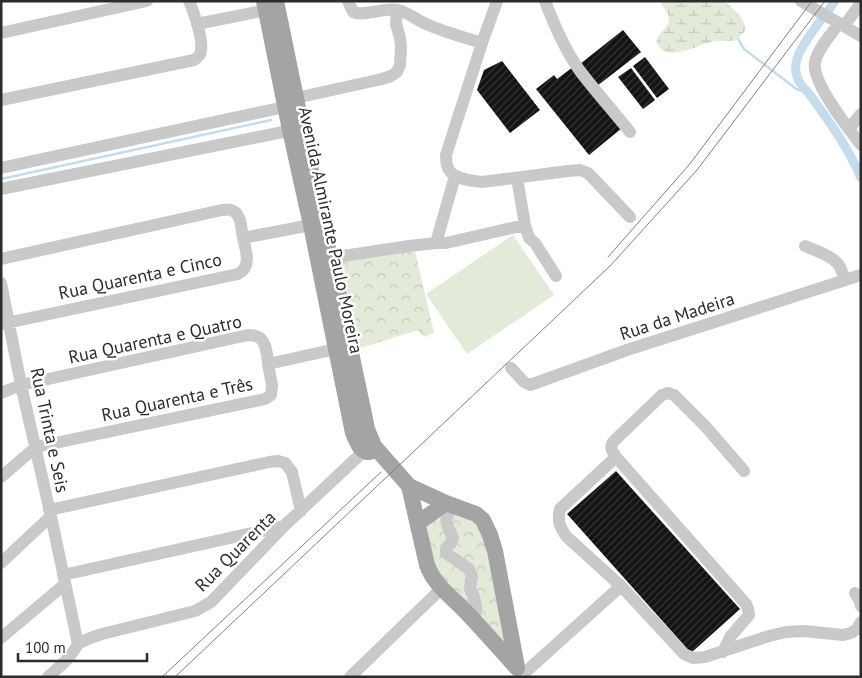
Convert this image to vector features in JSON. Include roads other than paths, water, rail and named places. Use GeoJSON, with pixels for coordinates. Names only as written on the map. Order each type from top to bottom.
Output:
{"type":"FeatureCollection","features":[{"type":"Feature","properties":{"kind":"main road","name":"Avenida Almirante Paulo Moreira"},"geometry":{"type":"LineString","coordinates":[[270,4],[292,103],[310,225],[371,440],[370,450]]}},
{"type":"Feature","properties":{"kind":"main road","name":"Avenida Almirante Paulo Moreira"},"geometry":{"type":"LineString","coordinates":[[296,129],[338,291],[336,349],[357,443],[361,449],[370,450],[409,486],[476,514],[483,520],[495,551],[519,674]]}},
{"type":"Feature","properties":{"kind":"main road","name":"Avenida Almirante Paulo Moreira"},"geometry":{"type":"LineString","coordinates":[[409,486],[430,571],[436,582],[475,622],[519,674]]}},
{"type":"Feature","properties":{"kind":"main road"},"geometry":{"type":"LineString","coordinates":[[418,523],[450,504]]}},
{"type":"Feature","properties":{"kind":"street"},"geometry":{"type":"LineString","coordinates":[[1,33],[147,1]]}},
{"type":"Feature","properties":{"kind":"street"},"geometry":{"type":"LineString","coordinates":[[1,100],[194,60],[200,56],[202,49],[197,24],[189,1]]}},
{"type":"Feature","properties":{"kind":"street"},"geometry":{"type":"LineString","coordinates":[[348,1],[353,12],[356,14],[404,8],[430,26],[482,43]]}},
{"type":"Feature","properties":{"kind":"street"},"geometry":{"type":"LineString","coordinates":[[498,1],[482,43],[446,155],[446,163],[450,171],[455,176],[470,181],[482,182],[580,170],[588,173],[630,217]]}},
{"type":"Feature","properties":{"kind":"street"},"geometry":{"type":"LineString","coordinates":[[545,1],[572,59],[630,132]]}},
{"type":"Feature","properties":{"kind":"street"},"geometry":{"type":"LineString","coordinates":[[801,1],[861,36]]}},
{"type":"Feature","properties":{"kind":"street"},"geometry":{"type":"LineString","coordinates":[[852,1],[835,21],[814,64],[817,78],[824,92],[861,145]]}},
{"type":"Feature","properties":{"kind":"street"},"geometry":{"type":"LineString","coordinates":[[835,21],[861,3]]}},
{"type":"Feature","properties":{"kind":"street"},"geometry":{"type":"LineString","coordinates":[[197,24],[270,4]]}},
{"type":"Feature","properties":{"kind":"street"},"geometry":{"type":"LineString","coordinates":[[1,168],[292,103],[390,76],[396,72],[400,65],[401,46],[396,24],[404,8]]}},
{"type":"Feature","properties":{"kind":"street"},"geometry":{"type":"LineString","coordinates":[[849,129],[861,114]]}},
{"type":"Feature","properties":{"kind":"street"},"geometry":{"type":"LineString","coordinates":[[1,189],[296,129]]}},
{"type":"Feature","properties":{"kind":"street"},"geometry":{"type":"LineString","coordinates":[[436,243],[455,176]]}},
{"type":"Feature","properties":{"kind":"street"},"geometry":{"type":"LineString","coordinates":[[517,178],[529,238],[535,243],[556,276]]}},
{"type":"Feature","properties":{"kind":"street"},"geometry":{"type":"LineString","coordinates":[[1,259],[222,210],[230,210],[237,213],[240,219],[243,238]]}},
{"type":"Feature","properties":{"kind":"street","name":"Rua Quarenta e Cinco"},"geometry":{"type":"LineString","coordinates":[[5,324],[238,274],[243,271],[248,262],[243,238],[310,225]]}},
{"type":"Feature","properties":{"kind":"street"},"geometry":{"type":"LineString","coordinates":[[330,258],[446,243],[525,225]]}},
{"type":"Feature","properties":{"kind":"street"},"geometry":{"type":"LineString","coordinates":[[804,246],[837,262],[845,279]]}},
{"type":"Feature","properties":{"kind":"street","name":"Rua da Madeira"},"geometry":{"type":"LineString","coordinates":[[511,368],[524,382],[533,384],[646,344],[861,274]]}},
{"type":"Feature","properties":{"kind":"street","name":"Rua Trinta e Seis"},"geometry":{"type":"LineString","coordinates":[[1,283],[5,324],[36,447],[78,644]]}},
{"type":"Feature","properties":{"kind":"street","name":"Rua Quarenta e Quatro"},"geometry":{"type":"LineString","coordinates":[[1,393],[21,386],[248,335],[261,338],[265,345],[268,364]]}},
{"type":"Feature","properties":{"kind":"street","name":"Rua Quarenta e Três"},"geometry":{"type":"LineString","coordinates":[[1,477],[36,447],[265,399],[271,395],[272,390],[268,364],[336,349]]}},
{"type":"Feature","properties":{"kind":"street"},"geometry":{"type":"LineString","coordinates":[[722,652],[730,637],[749,616],[746,604],[616,457],[611,449],[612,443],[662,394],[668,392],[706,427],[744,471]]}},
{"type":"Feature","properties":{"kind":"street","name":"Rua Quarenta"},"geometry":{"type":"LineString","coordinates":[[78,644],[102,634],[185,614],[204,607],[284,526],[370,450]]}},
{"type":"Feature","properties":{"kind":"street"},"geometry":{"type":"LineString","coordinates":[[616,457],[560,510],[558,516],[561,530],[621,586],[684,654],[693,658],[705,657],[786,632],[804,631],[843,635],[857,630],[861,622]]}},
{"type":"Feature","properties":{"kind":"street"},"geometry":{"type":"LineString","coordinates":[[1,563],[50,513],[268,462],[278,461],[285,463],[292,472],[301,511]]}},
{"type":"Feature","properties":{"kind":"street"},"geometry":{"type":"LineString","coordinates":[[450,504],[446,525],[453,538],[446,548],[446,553],[469,570],[472,576],[470,589],[474,596],[476,607],[475,622]]}},
{"type":"Feature","properties":{"kind":"street"},"geometry":{"type":"LineString","coordinates":[[1,638],[64,580],[284,526]]}},
{"type":"Feature","properties":{"kind":"street"},"geometry":{"type":"LineString","coordinates":[[519,674],[621,586]]}},
{"type":"Feature","properties":{"kind":"street"},"geometry":{"type":"LineString","coordinates":[[350,677],[442,588]]}},
{"type":"Feature","properties":{"kind":"street"},"geometry":{"type":"LineString","coordinates":[[855,593],[861,606]]}},
{"type":"Feature","properties":{"kind":"street"},"geometry":{"type":"LineString","coordinates":[[48,677],[66,662],[78,644]]}},
{"type":"Feature","properties":{"kind":"waterway"},"geometry":{"type":"LineString","coordinates":[[835,1],[800,52],[797,59],[796,73],[800,83],[839,137],[861,178]]}},
{"type":"Feature","properties":{"kind":"waterway"},"geometry":{"type":"LineString","coordinates":[[738,39],[744,49],[794,88],[808,92]]}},
{"type":"Feature","properties":{"kind":"waterway"},"geometry":{"type":"LineString","coordinates":[[1,179],[271,120]]}},
{"type":"Feature","properties":{"kind":"tram line"},"geometry":{"type":"LineString","coordinates":[[608,257],[689,165],[812,1]]}},
{"type":"Feature","properties":{"kind":"tram line"},"geometry":{"type":"LineString","coordinates":[[175,677],[610,266],[697,170],[825,1]]}},
{"type":"Feature","properties":{"kind":"tram line"},"geometry":{"type":"LineString","coordinates":[[162,677],[381,472]]}}]}
